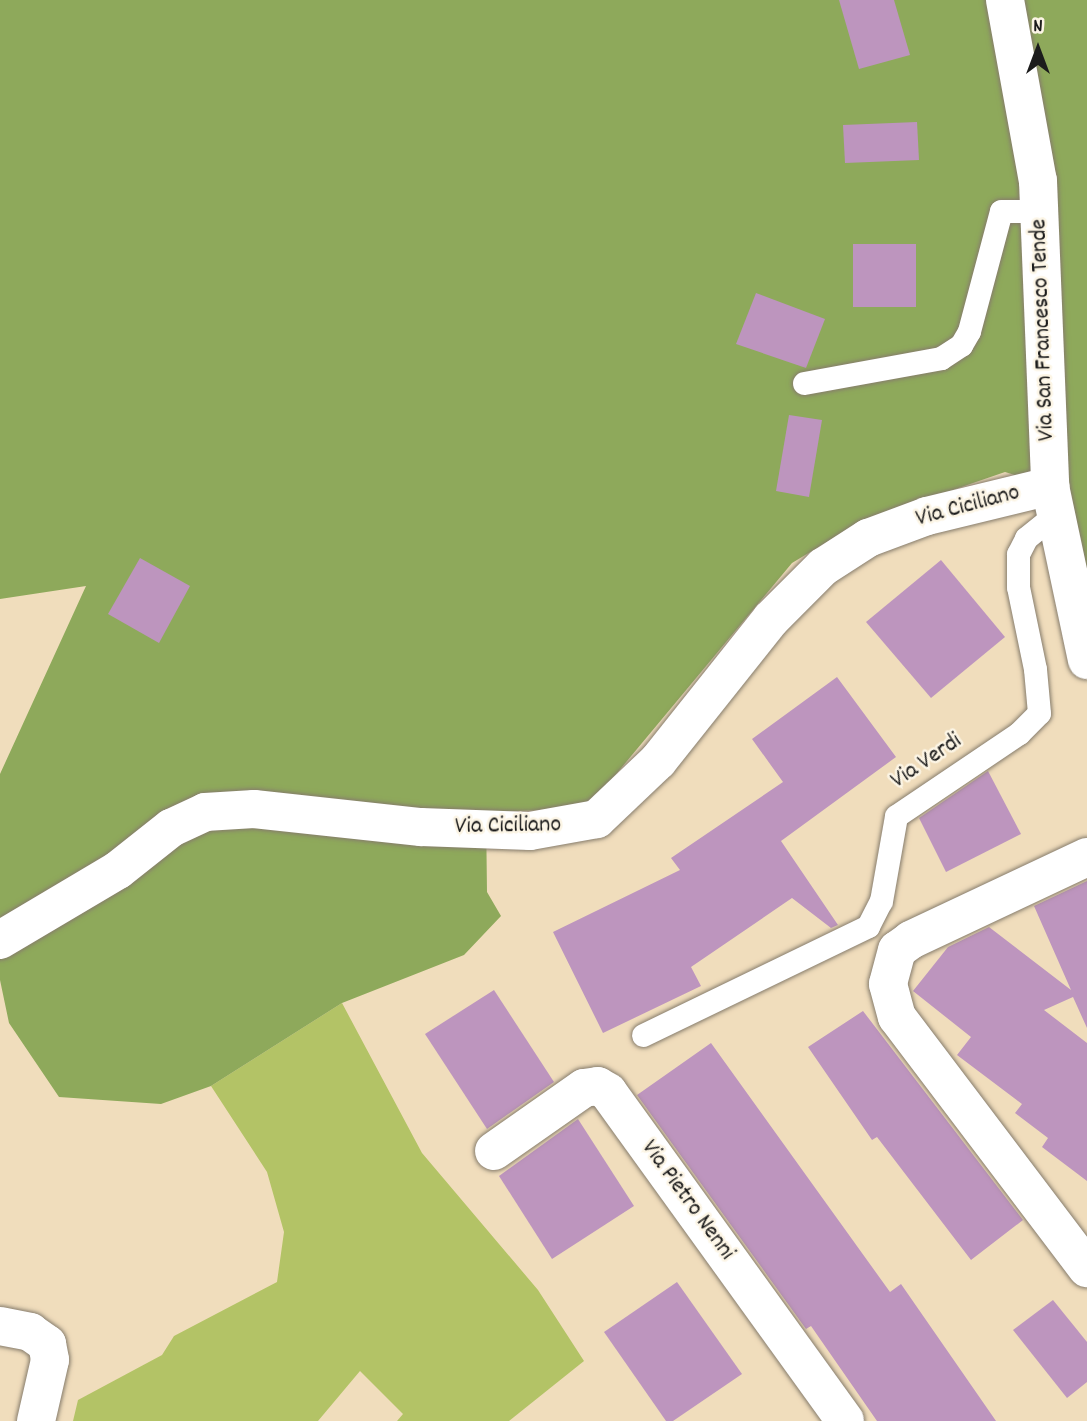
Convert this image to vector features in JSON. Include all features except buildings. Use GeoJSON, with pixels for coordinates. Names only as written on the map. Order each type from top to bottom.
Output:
{"type":"FeatureCollection","features":[{"type":"Feature","properties":{"kind":"street","name":"Via San Francesco Tende"},"geometry":{"type":"LineString","coordinates":[[1005,0],[1038,181],[1053,500],[1087,660]]}},
{"type":"Feature","properties":{"kind":"street","name":"Via Ciciliano"},"geometry":{"type":"LineString","coordinates":[[0,940],[118,870],[171,828],[205,812],[254,810],[421,827],[530,831],[597,819],[658,761],[771,619],[823,567],[867,538],[927,516],[1053,500]]}},
{"type":"Feature","properties":{"kind":"street"},"geometry":{"type":"LineString","coordinates":[[1087,857],[911,940],[897,950],[888,984],[897,1017],[1087,1268]]}},
{"type":"Feature","properties":{"kind":"street","name":"Via Pietro Nenni"},"geometry":{"type":"LineString","coordinates":[[494,1152],[584,1088],[598,1086],[608,1092],[845,1421]]}},
{"type":"Feature","properties":{"kind":"street"},"geometry":{"type":"LineString","coordinates":[[0,1326],[42,1337],[50,1351],[36,1421]]}},
{"type":"Feature","properties":{"kind":"lane"},"geometry":{"type":"LineString","coordinates":[[1014,0],[1014,49]]}},
{"type":"Feature","properties":{"kind":"lane"},"geometry":{"type":"LineString","coordinates":[[804,383],[941,358],[961,345],[969,331],[1001,211],[1039,211]]}},
{"type":"Feature","properties":{"kind":"lane","name":"Via Verdi"},"geometry":{"type":"LineString","coordinates":[[643,1035],[867,926],[881,901],[896,816],[1019,733],[1040,713],[1018,587],[1018,554],[1053,500]]}},
{"type":"Feature","properties":{"kind":"green space"},"geometry":{"type":"Polygon","coordinates":[[[0,0],[1087,0],[1087,660],[1050,486],[1005,472],[860,522],[792,563],[602,791],[577,809],[486,812],[487,892],[501,916],[464,955],[342,1003],[211,1086],[161,1104],[59,1097],[9,1023],[0,980],[0,774],[86,586],[0,599],[0,0]]]}},
{"type":"Feature","properties":{"kind":"green space"},"geometry":{"type":"Polygon","coordinates":[[[342,1003],[422,1153],[538,1290],[584,1361],[509,1421],[397,1421],[403,1414],[360,1371],[318,1421],[73,1421],[78,1400],[162,1355],[174,1336],[277,1282],[284,1232],[267,1172],[211,1086],[342,1003]]]}}]}
